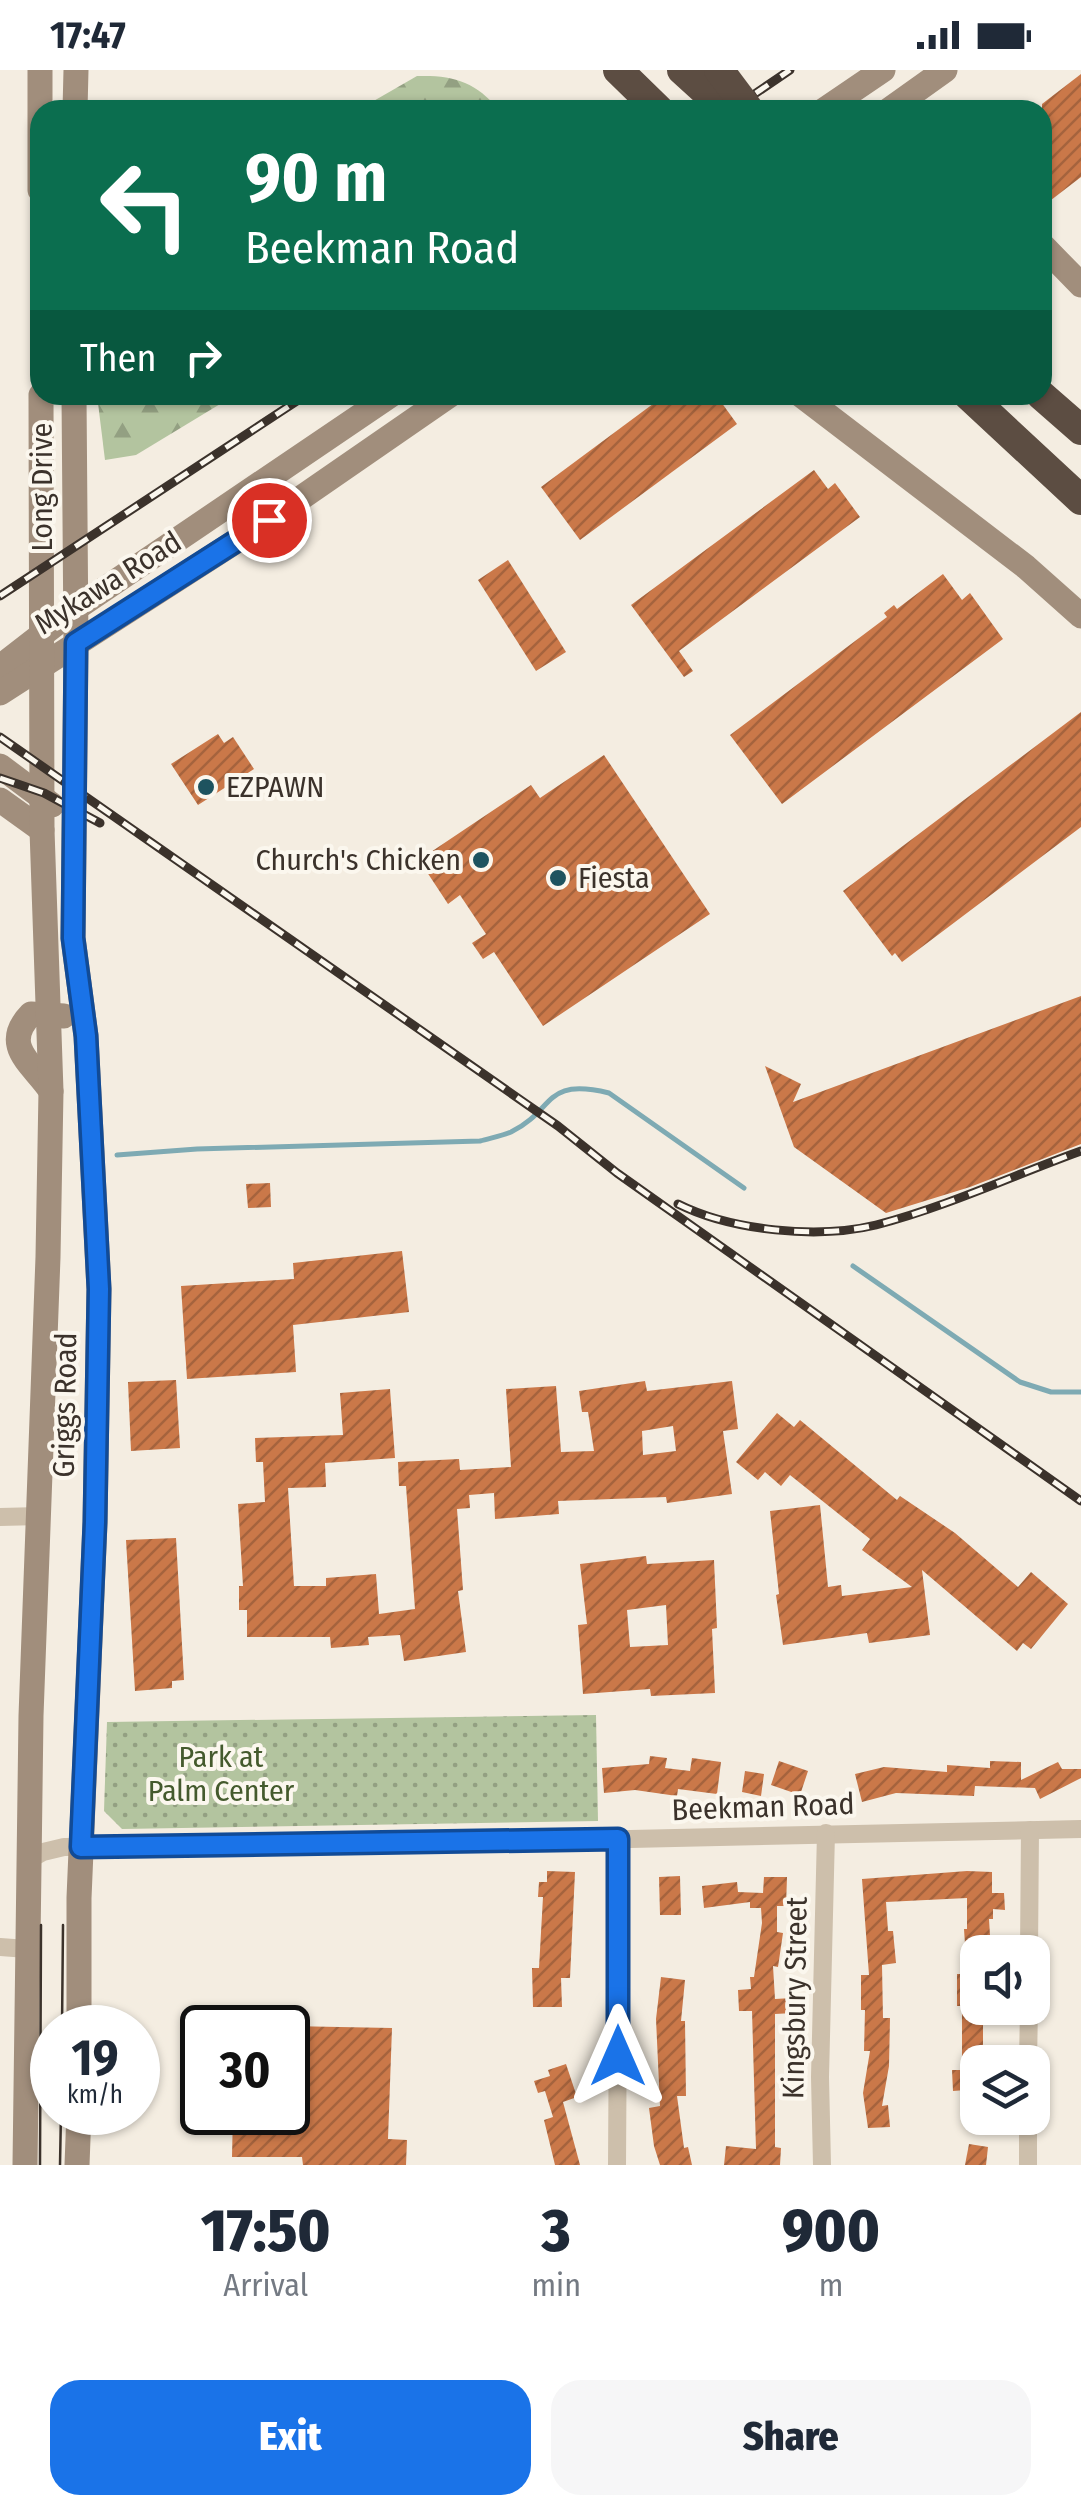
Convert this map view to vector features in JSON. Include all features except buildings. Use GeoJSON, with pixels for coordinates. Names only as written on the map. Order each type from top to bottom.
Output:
{"type":"FeatureCollection","features":[{"type":"Feature","properties":{"kind":"highway"},"geometry":{"type":"LineString","coordinates":[[600,70],[648,100]]}},
{"type":"Feature","properties":{"kind":"highway"},"geometry":{"type":"LineString","coordinates":[[618,70],[649,100]]}},
{"type":"Feature","properties":{"kind":"highway"},"geometry":{"type":"LineString","coordinates":[[682,70],[715,100]]}},
{"type":"Feature","properties":{"kind":"highway"},"geometry":{"type":"LineString","coordinates":[[719,70],[741,100]]}},
{"type":"Feature","properties":{"kind":"highway"},"geometry":{"type":"LineString","coordinates":[[979,405],[1081,500]]}},
{"type":"Feature","properties":{"kind":"highway"},"geometry":{"type":"LineString","coordinates":[[1052,405],[1081,430]]}},
{"type":"Feature","properties":{"kind":"main road"},"geometry":{"type":"LineString","coordinates":[[40,70],[40,100]]}},
{"type":"Feature","properties":{"kind":"main road"},"geometry":{"type":"LineString","coordinates":[[75,100],[76,70]]}},
{"type":"Feature","properties":{"kind":"main road"},"geometry":{"type":"LineString","coordinates":[[839,100],[883,70]]}},
{"type":"Feature","properties":{"kind":"main road"},"geometry":{"type":"LineString","coordinates":[[910,100],[945,70]]}},
{"type":"Feature","properties":{"kind":"main road"},"geometry":{"type":"LineString","coordinates":[[859,87],[886,91],[895,100]]}},
{"type":"Feature","properties":{"kind":"main road"},"geometry":{"type":"LineString","coordinates":[[1052,255],[1081,284]]}},
{"type":"Feature","properties":{"kind":"main road","name":"Long Drive"},"geometry":{"type":"LineString","coordinates":[[41,405],[43,799]]}},
{"type":"Feature","properties":{"kind":"main road","name":"Long Drive"},"geometry":{"type":"LineString","coordinates":[[72,819],[76,643],[74,405]]}},
{"type":"Feature","properties":{"kind":"main road","name":"Mykawa Road"},"geometry":{"type":"LineString","coordinates":[[0,667],[75,609],[376,405]]}},
{"type":"Feature","properties":{"kind":"main road","name":"Mykawa Road"},"geometry":{"type":"LineString","coordinates":[[0,693],[269,520],[435,405]]}},
{"type":"Feature","properties":{"kind":"main road"},"geometry":{"type":"LineString","coordinates":[[814,405],[1026,567],[1081,616]]}},
{"type":"Feature","properties":{"kind":"main road"},"geometry":{"type":"LineString","coordinates":[[325,438],[344,468]]}},
{"type":"Feature","properties":{"kind":"main road"},"geometry":{"type":"LineString","coordinates":[[249,489],[269,520]]}},
{"type":"Feature","properties":{"kind":"main road"},"geometry":{"type":"LineString","coordinates":[[0,766],[72,819]]}},
{"type":"Feature","properties":{"kind":"main road","name":"Griggs Road"},"geometry":{"type":"LineString","coordinates":[[24,2165],[28,1860],[50,1091],[43,799]]}},
{"type":"Feature","properties":{"kind":"main road"},"geometry":{"type":"LineString","coordinates":[[0,800],[42,830]]}},
{"type":"Feature","properties":{"kind":"main road","name":"Griggs Road"},"geometry":{"type":"LineString","coordinates":[[72,819],[73,938],[86,1036],[99,1289],[79,2005]]}},
{"type":"Feature","properties":{"kind":"main road"},"geometry":{"type":"LineString","coordinates":[[50,1091],[14,1054],[14,1029],[31,1014],[62,1015],[86,1036]]}},
{"type":"Feature","properties":{"kind":"main road"},"geometry":{"type":"LineString","coordinates":[[77,2165],[78,2135]]}},
{"type":"Feature","properties":{"kind":"street"},"geometry":{"type":"LineString","coordinates":[[0,1517],[40,1516]]}},
{"type":"Feature","properties":{"kind":"street"},"geometry":{"type":"LineString","coordinates":[[1029,1935],[1030,1830]]}},
{"type":"Feature","properties":{"kind":"street","name":"Beekman Road"},"geometry":{"type":"LineString","coordinates":[[28,1860],[43,1852],[81,1847],[1081,1830]]}},
{"type":"Feature","properties":{"kind":"street","name":"Kingsbury Street"},"geometry":{"type":"LineString","coordinates":[[822,2165],[820,2077],[826,1833]]}},
{"type":"Feature","properties":{"kind":"street"},"geometry":{"type":"LineString","coordinates":[[617,2165],[618,1839]]}},
{"type":"Feature","properties":{"kind":"street"},"geometry":{"type":"LineString","coordinates":[[0,1947],[28,1949]]}},
{"type":"Feature","properties":{"kind":"street"},"geometry":{"type":"LineString","coordinates":[[1028,2135],[1028,2165]]}},
{"type":"Feature","properties":{"kind":"green space"},"geometry":{"type":"Polygon","coordinates":[[[417,76],[462,82],[489,100],[375,100],[417,76]]]}},
{"type":"Feature","properties":{"kind":"green space"},"geometry":{"type":"Polygon","coordinates":[[[98,405],[218,405],[136,455],[105,460],[98,405]]]}},
{"type":"Feature","properties":{"kind":"green space","name":"Park at Palm Center"},"geometry":{"type":"Polygon","coordinates":[[[596,1715],[598,1821],[122,1829],[104,1811],[107,1722],[596,1715]]]}},
{"type":"Feature","properties":{"kind":"waterway"},"geometry":{"type":"LineString","coordinates":[[117,1155],[480,1141],[525,1123],[560,1093],[587,1089],[609,1093],[744,1188]]}},
{"type":"Feature","properties":{"kind":"waterway"},"geometry":{"type":"LineString","coordinates":[[853,1266],[1020,1382],[1051,1392],[1081,1392]]}},
{"type":"Feature","properties":{"kind":"tram line"},"geometry":{"type":"LineString","coordinates":[[40,2165],[41,1925]]}},
{"type":"Feature","properties":{"kind":"tram line"},"geometry":{"type":"LineString","coordinates":[[62,2005],[63,1925]]}},
{"type":"Feature","properties":{"kind":"tram line"},"geometry":{"type":"LineString","coordinates":[[60,2165],[61,2135]]}},
{"type":"Feature","properties":{"kind":"railway"},"geometry":{"type":"LineString","coordinates":[[746,100],[790,70]]}},
{"type":"Feature","properties":{"kind":"railway"},"geometry":{"type":"LineString","coordinates":[[0,596],[291,405]]}},
{"type":"Feature","properties":{"kind":"railway"},"geometry":{"type":"LineString","coordinates":[[0,737],[558,1126],[617,1173],[1081,1501]]}},
{"type":"Feature","properties":{"kind":"railway"},"geometry":{"type":"LineString","coordinates":[[0,778],[44,793],[100,823]]}},
{"type":"Feature","properties":{"kind":"railway"},"geometry":{"type":"LineString","coordinates":[[678,1204],[724,1221],[776,1230],[853,1229],[928,1209],[1081,1151]]}},
{"type":"Feature","properties":{"kind":"place","name":"EZPAWN"},"geometry":{"type":"Point","coordinates":[206,787]}},
{"type":"Feature","properties":{"kind":"place","name":"Church's Chicken"},"geometry":{"type":"Point","coordinates":[481,860]}},
{"type":"Feature","properties":{"kind":"place","name":"Fiesta"},"geometry":{"type":"Point","coordinates":[558,878]}},
{"type":"Feature","properties":{"kind":"route"},"geometry":{"type":"LineString","coordinates":[[269,520],[76,643],[73,938],[86,1036],[99,1289],[95,1522],[81,1847],[618,1839],[618,2056]]}}]}
